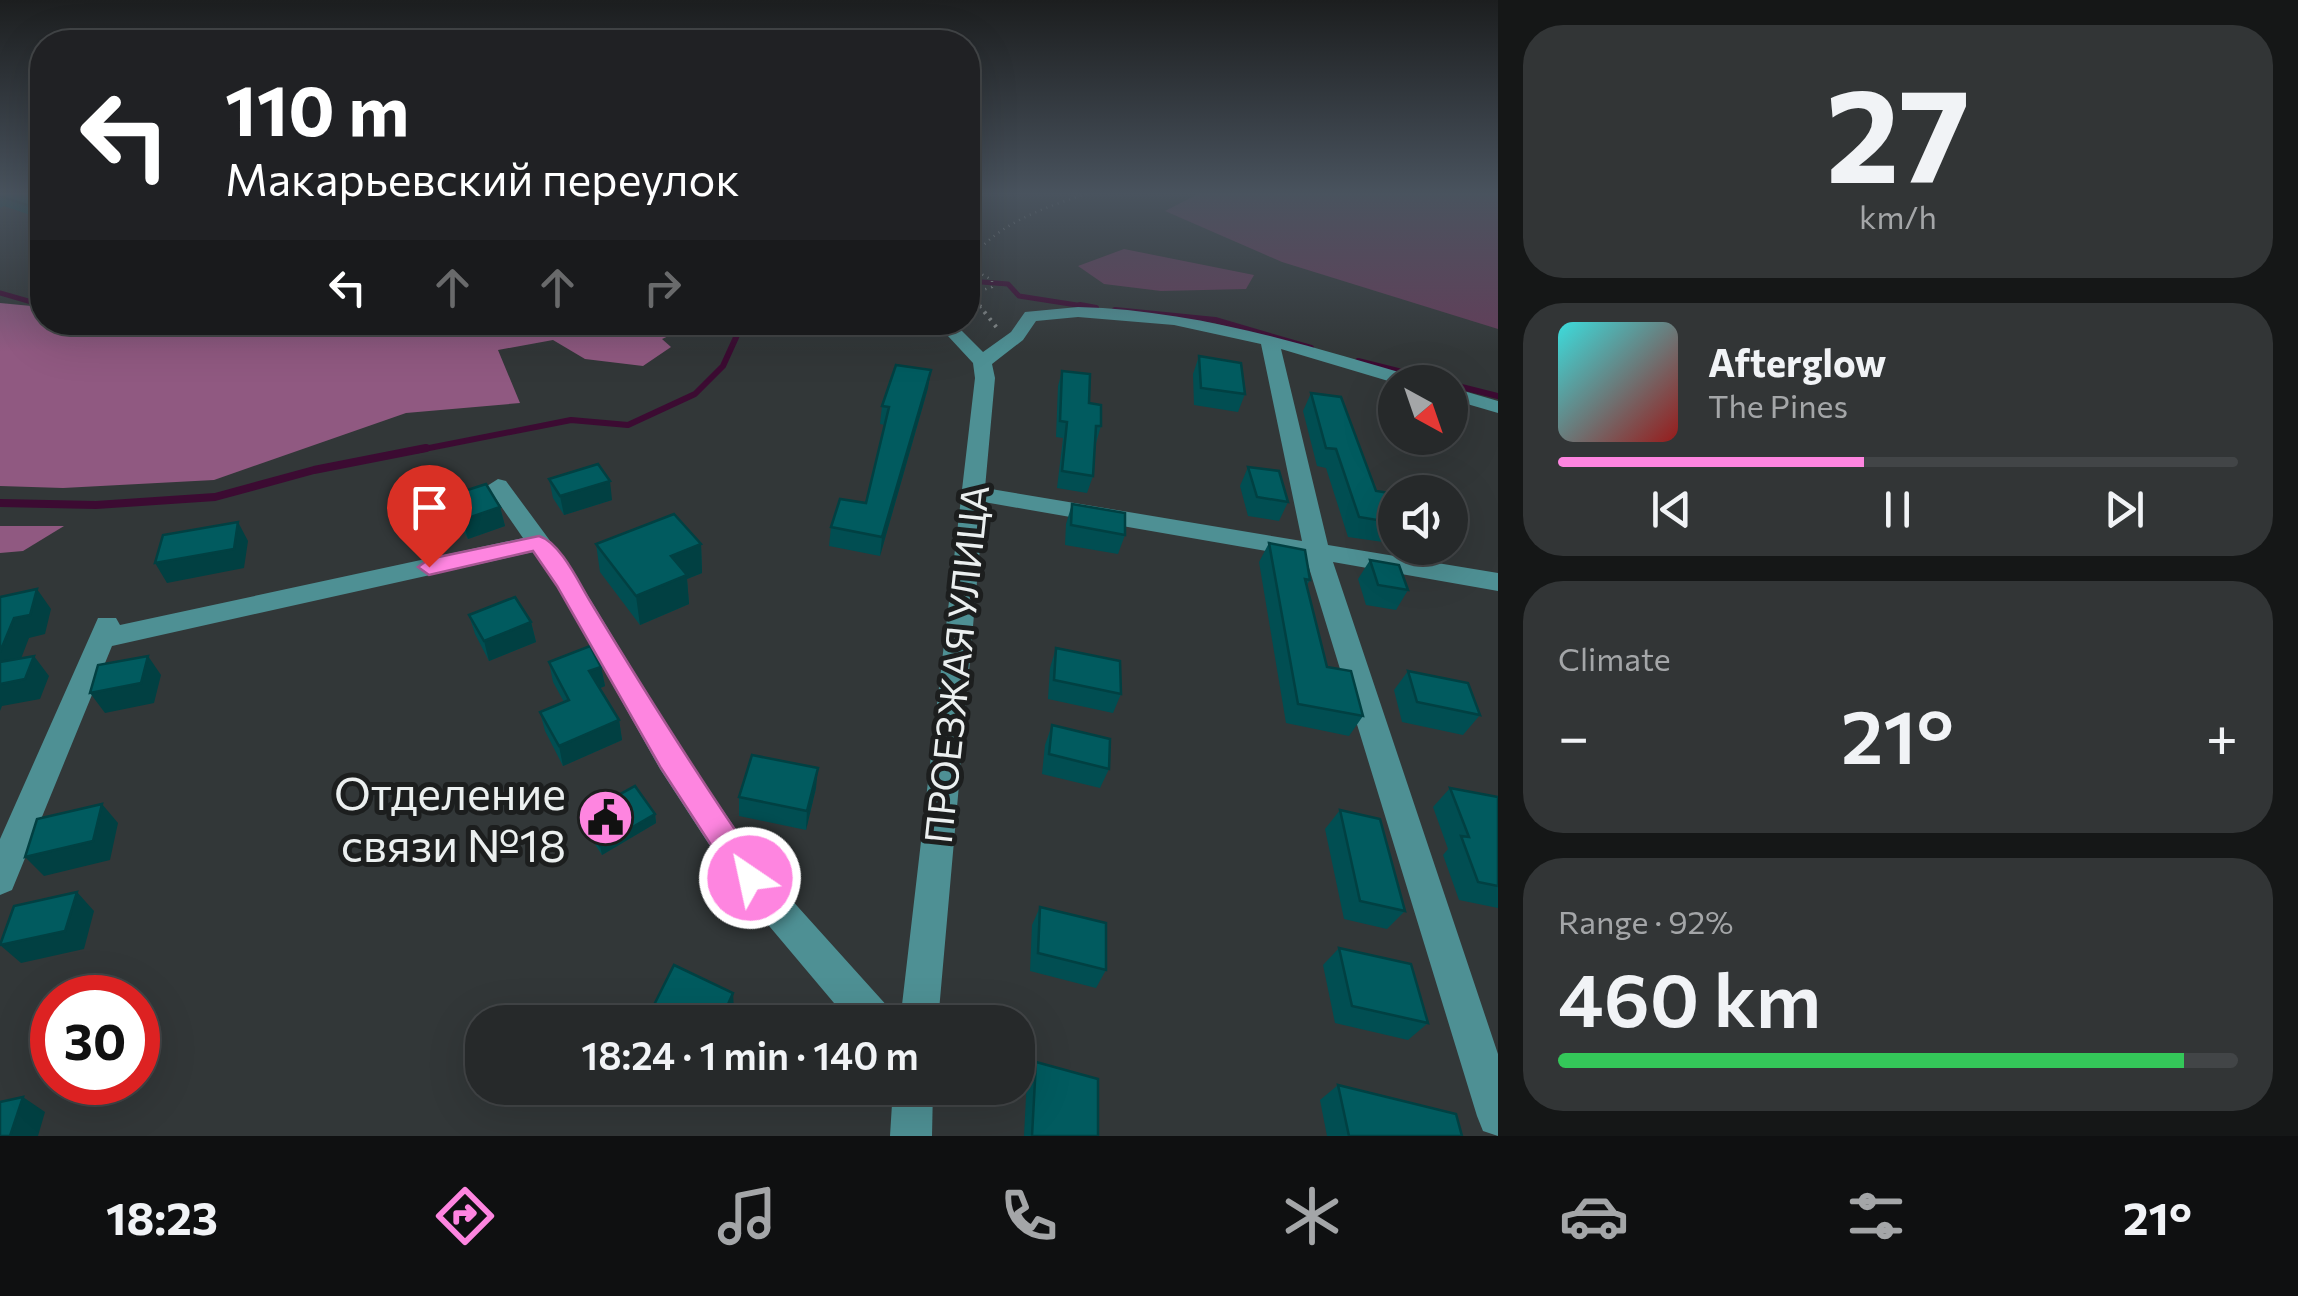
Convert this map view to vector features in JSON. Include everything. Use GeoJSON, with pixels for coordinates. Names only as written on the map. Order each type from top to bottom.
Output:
{"type":"FeatureCollection","features":[{"type":"Feature","properties":{"kind":"street"},"geometry":{"type":"LineString","coordinates":[[955,335],[982,362],[1017,336],[1031,316],[1074,309],[1176,322],[1270,342],[1378,372]]}},
{"type":"Feature","properties":{"kind":"street"},"geometry":{"type":"LineString","coordinates":[[1270,342],[1317,552],[1498,1116]]}},
{"type":"Feature","properties":{"kind":"street","name":"ПРОЕЗЖАЯ УЛИЦА"},"geometry":{"type":"LineString","coordinates":[[921,1005],[985,378],[982,362]]}},
{"type":"Feature","properties":{"kind":"street"},"geometry":{"type":"LineString","coordinates":[[1468,398],[1498,407]]}},
{"type":"Feature","properties":{"kind":"street"},"geometry":{"type":"LineString","coordinates":[[498,486],[567,582],[671,760],[750,878],[860,1005]]}},
{"type":"Feature","properties":{"kind":"street"},"geometry":{"type":"LineString","coordinates":[[973,494],[1498,582]]}},
{"type":"Feature","properties":{"kind":"street"},"geometry":{"type":"LineString","coordinates":[[1,876],[104,631],[539,543]]}},
{"type":"Feature","properties":{"kind":"street"},"geometry":{"type":"LineString","coordinates":[[910,1136],[912,1105]]}},
{"type":"Feature","properties":{"kind":"path"},"geometry":{"type":"LineString","coordinates":[[980,273],[992,280],[992,287],[980,291]]}},
{"type":"Feature","properties":{"kind":"path"},"geometry":{"type":"LineString","coordinates":[[980,303],[997,326],[995,342],[982,362]]}},
{"type":"Feature","properties":{"kind":"shaded area"},"geometry":{"type":"Polygon","coordinates":[[[1245,246],[1498,246],[1498,329],[1282,262],[1245,246]]]}},
{"type":"Feature","properties":{"kind":"shaded area"},"geometry":{"type":"Polygon","coordinates":[[[1124,249],[1254,275],[1246,289],[1161,291],[1104,284],[1078,266],[1124,249]]]}},
{"type":"Feature","properties":{"kind":"shaded area"},"geometry":{"type":"Polygon","coordinates":[[[0,303],[30,306],[30,335],[671,335],[662,339],[671,347],[643,366],[585,359],[553,340],[498,350],[520,403],[406,413],[214,480],[63,488],[0,486],[0,303]]]}},
{"type":"Feature","properties":{"kind":"shaded area"},"geometry":{"type":"Polygon","coordinates":[[[0,526],[64,526],[23,551],[0,553],[0,526]]]}},
{"type":"Feature","properties":{"kind":"building"},"geometry":{"type":"Polygon","coordinates":[[[1199,356],[1241,363],[1245,394],[1201,388],[1199,356]]]}},
{"type":"Feature","properties":{"kind":"building"},"geometry":{"type":"Polygon","coordinates":[[[896,365],[931,370],[882,537],[831,527],[840,499],[866,503],[889,407],[882,406],[896,365]]]}},
{"type":"Feature","properties":{"kind":"building"},"geometry":{"type":"Polygon","coordinates":[[[1062,371],[1090,374],[1089,403],[1101,405],[1093,476],[1062,471],[1067,422],[1060,421],[1062,371]]]}},
{"type":"Feature","properties":{"kind":"building"},"geometry":{"type":"Polygon","coordinates":[[[1311,393],[1341,397],[1378,491],[1378,520],[1359,517],[1336,449],[1326,448],[1311,393]]]}},
{"type":"Feature","properties":{"kind":"building"},"geometry":{"type":"Polygon","coordinates":[[[598,464],[610,481],[560,496],[549,479],[598,464]]]}},
{"type":"Feature","properties":{"kind":"building"},"geometry":{"type":"Polygon","coordinates":[[[1248,467],[1279,471],[1288,502],[1257,497],[1248,467]]]}},
{"type":"Feature","properties":{"kind":"building"},"geometry":{"type":"Polygon","coordinates":[[[486,484],[500,507],[462,520],[449,496],[486,484]]]}},
{"type":"Feature","properties":{"kind":"building"},"geometry":{"type":"Polygon","coordinates":[[[1072,504],[1125,513],[1125,535],[1071,525],[1072,504]]]}},
{"type":"Feature","properties":{"kind":"building"},"geometry":{"type":"Polygon","coordinates":[[[674,514],[701,544],[671,556],[687,575],[636,596],[596,544],[674,514]]]}},
{"type":"Feature","properties":{"kind":"building"},"geometry":{"type":"Polygon","coordinates":[[[238,522],[234,549],[155,563],[163,535],[238,522]]]}},
{"type":"Feature","properties":{"kind":"building"},"geometry":{"type":"Polygon","coordinates":[[[1269,543],[1305,550],[1310,580],[1305,579],[1327,667],[1351,671],[1363,716],[1298,704],[1269,543]]]}},
{"type":"Feature","properties":{"kind":"building"},"geometry":{"type":"Polygon","coordinates":[[[1370,560],[1378,561],[1378,565],[1399,565],[1408,590],[1378,585],[1370,560]]]}},
{"type":"Feature","properties":{"kind":"building"},"geometry":{"type":"Polygon","coordinates":[[[37,589],[30,615],[14,618],[0,652],[0,597],[37,589]]]}},
{"type":"Feature","properties":{"kind":"building"},"geometry":{"type":"Polygon","coordinates":[[[515,597],[531,622],[484,641],[469,615],[515,597]]]}},
{"type":"Feature","properties":{"kind":"building"},"geometry":{"type":"Polygon","coordinates":[[[590,646],[601,667],[589,671],[619,720],[559,746],[540,712],[569,700],[549,662],[590,646]]]}},
{"type":"Feature","properties":{"kind":"building"},"geometry":{"type":"Polygon","coordinates":[[[1056,648],[1120,661],[1121,694],[1054,680],[1056,648]]]}},
{"type":"Feature","properties":{"kind":"building"},"geometry":{"type":"Polygon","coordinates":[[[34,656],[25,679],[0,684],[0,662],[34,656]]]}},
{"type":"Feature","properties":{"kind":"building"},"geometry":{"type":"Polygon","coordinates":[[[148,656],[141,683],[90,693],[98,665],[148,656]]]}},
{"type":"Feature","properties":{"kind":"building"},"geometry":{"type":"Polygon","coordinates":[[[1408,671],[1468,683],[1480,715],[1417,702],[1408,671]]]}},
{"type":"Feature","properties":{"kind":"building"},"geometry":{"type":"Polygon","coordinates":[[[1052,725],[1110,739],[1109,769],[1049,754],[1052,725]]]}},
{"type":"Feature","properties":{"kind":"building"},"geometry":{"type":"Polygon","coordinates":[[[752,755],[818,768],[807,811],[739,797],[752,755]]]}},
{"type":"Feature","properties":{"kind":"building"},"geometry":{"type":"Polygon","coordinates":[[[635,786],[655,814],[600,846],[581,816],[635,786]]]}},
{"type":"Feature","properties":{"kind":"building"},"geometry":{"type":"Polygon","coordinates":[[[1450,788],[1498,797],[1498,886],[1478,882],[1461,836],[1469,837],[1450,788]]]}},
{"type":"Feature","properties":{"kind":"building"},"geometry":{"type":"Polygon","coordinates":[[[102,804],[93,841],[25,857],[37,819],[102,804]]]}},
{"type":"Feature","properties":{"kind":"building"},"geometry":{"type":"Polygon","coordinates":[[[1340,810],[1380,819],[1405,911],[1360,901],[1340,810]]]}},
{"type":"Feature","properties":{"kind":"building"},"geometry":{"type":"Polygon","coordinates":[[[77,892],[65,931],[0,945],[14,906],[77,892]]]}},
{"type":"Feature","properties":{"kind":"building"},"geometry":{"type":"Polygon","coordinates":[[[1040,907],[1106,923],[1106,970],[1038,953],[1040,907]]]}},
{"type":"Feature","properties":{"kind":"building"},"geometry":{"type":"Polygon","coordinates":[[[1339,948],[1411,964],[1428,1023],[1352,1006],[1339,948]]]}},
{"type":"Feature","properties":{"kind":"building"},"geometry":{"type":"Polygon","coordinates":[[[674,965],[733,993],[728,1005],[654,1005],[674,965]]]}},
{"type":"Feature","properties":{"kind":"building"},"geometry":{"type":"Polygon","coordinates":[[[1036,1062],[1098,1079],[1098,1136],[1032,1136],[1036,1062]]]}},
{"type":"Feature","properties":{"kind":"building"},"geometry":{"type":"Polygon","coordinates":[[[1338,1085],[1456,1114],[1462,1136],[1349,1136],[1338,1085]]]}},
{"type":"Feature","properties":{"kind":"building"},"geometry":{"type":"Polygon","coordinates":[[[23,1097],[10,1136],[0,1136],[0,1102],[23,1097]]]}},
{"type":"Feature","properties":{"kind":"waterway"},"geometry":{"type":"LineString","coordinates":[[980,282],[1008,284],[1019,296],[1096,308],[1080,305]]}},
{"type":"Feature","properties":{"kind":"waterway"},"geometry":{"type":"LineString","coordinates":[[0,293],[30,302]]}},
{"type":"Feature","properties":{"kind":"waterway"},"geometry":{"type":"LineString","coordinates":[[1115,310],[1215,320],[1311,348]]}},
{"type":"Feature","properties":{"kind":"waterway"},"geometry":{"type":"LineString","coordinates":[[414,451],[571,420],[628,425],[695,394],[723,366],[737,335]]}},
{"type":"Feature","properties":{"kind":"waterway"},"geometry":{"type":"LineString","coordinates":[[1358,361],[1498,396]]}},
{"type":"Feature","properties":{"kind":"waterway"},"geometry":{"type":"LineString","coordinates":[[0,503],[96,505],[215,497],[314,470],[426,448]]}},
{"type":"Feature","properties":{"kind":"place","name":"Отделение связи №18"},"geometry":{"type":"Point","coordinates":[605,817]}},
{"type":"Feature","properties":{"kind":"route"},"geometry":{"type":"LineString","coordinates":[[429,567],[539,543],[567,582],[671,760],[750,878]]}}]}
